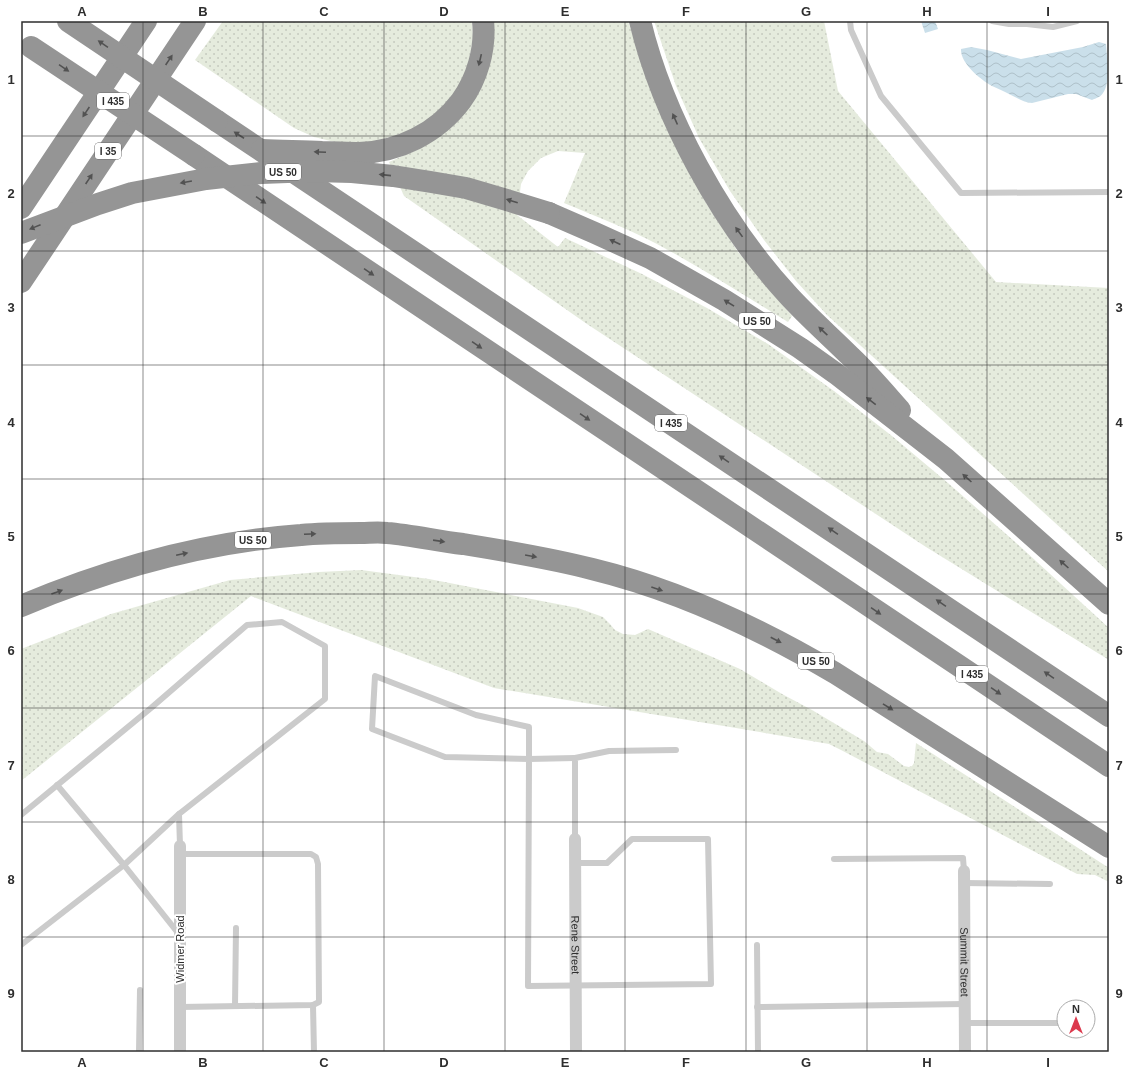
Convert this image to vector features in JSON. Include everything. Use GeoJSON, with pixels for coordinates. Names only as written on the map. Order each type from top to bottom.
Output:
{"type":"FeatureCollection","features":[{"type":"Feature","properties":{"kind":"highway","name":"I 435"},"geometry":{"type":"LineString","coordinates":[[68,21],[1109,716]]}},
{"type":"Feature","properties":{"kind":"highway"},"geometry":{"type":"LineString","coordinates":[[21,208],[29,191],[146,21]]}},
{"type":"Feature","properties":{"kind":"highway","name":"I 35"},"geometry":{"type":"LineString","coordinates":[[21,282],[195,21]]}},
{"type":"Feature","properties":{"kind":"highway"},"geometry":{"type":"LineString","coordinates":[[261,150],[359,153],[392,148],[423,135],[453,112],[466,94],[475,76],[480,59],[483,42],[483,21]]}},
{"type":"Feature","properties":{"kind":"highway"},"geometry":{"type":"LineString","coordinates":[[640,21],[656,74],[684,139],[701,172],[736,228],[760,261],[788,294],[852,357],[946,459]]}},
{"type":"Feature","properties":{"kind":"highway","name":"I 435"},"geometry":{"type":"LineString","coordinates":[[26,43],[1104,763]]}},
{"type":"Feature","properties":{"kind":"highway","name":"US 50"},"geometry":{"type":"LineString","coordinates":[[21,233],[132,193],[206,179],[261,173],[314,171],[352,172],[393,176],[466,188],[549,213],[650,258],[724,300],[800,348],[838,375],[946,459],[1101,597]]}},
{"type":"Feature","properties":{"kind":"highway","name":"US 50"},"geometry":{"type":"LineString","coordinates":[[21,606],[93,579],[173,556],[262,539],[302,534],[386,533],[493,549],[594,569],[677,596],[758,630],[800,652],[1107,846]]}},
{"type":"Feature","properties":{"kind":"street","name":"Rene Street"},"geometry":{"type":"LineString","coordinates":[[575,839],[576,1052]]}},
{"type":"Feature","properties":{"kind":"street","name":"Widmer Road"},"geometry":{"type":"LineString","coordinates":[[180,850],[180,1052]]}},
{"type":"Feature","properties":{"kind":"street","name":"Summit Street"},"geometry":{"type":"LineString","coordinates":[[964,877],[965,1052]]}},
{"type":"Feature","properties":{"kind":"lane"},"geometry":{"type":"LineString","coordinates":[[850,21],[851,30],[880,96],[961,193],[1109,192]]}},
{"type":"Feature","properties":{"kind":"lane"},"geometry":{"type":"LineString","coordinates":[[992,21],[1010,24],[1029,23],[1053,27],[1077,21]]}},
{"type":"Feature","properties":{"kind":"lane"},"geometry":{"type":"LineString","coordinates":[[21,815],[145,713],[247,625],[282,622],[325,646],[325,699],[179,814],[124,865],[21,945]]}},
{"type":"Feature","properties":{"kind":"lane"},"geometry":{"type":"LineString","coordinates":[[575,863],[607,863],[632,839],[708,839],[711,984],[528,986],[530,759],[530,727],[476,715],[375,676],[372,729],[445,757],[530,759],[575,758],[609,751],[676,750]]}},
{"type":"Feature","properties":{"kind":"lane"},"geometry":{"type":"LineString","coordinates":[[575,758],[575,839]]}},
{"type":"Feature","properties":{"kind":"lane"},"geometry":{"type":"LineString","coordinates":[[57,785],[180,935]]}},
{"type":"Feature","properties":{"kind":"lane"},"geometry":{"type":"LineString","coordinates":[[179,814],[180,850],[310,854],[316,856],[318,864],[319,1002],[313,1005],[180,1007]]}},
{"type":"Feature","properties":{"kind":"lane"},"geometry":{"type":"LineString","coordinates":[[834,859],[963,858],[964,877],[1050,884]]}},
{"type":"Feature","properties":{"kind":"lane"},"geometry":{"type":"LineString","coordinates":[[235,1006],[236,928]]}},
{"type":"Feature","properties":{"kind":"lane"},"geometry":{"type":"LineString","coordinates":[[757,945],[758,1052]]}},
{"type":"Feature","properties":{"kind":"lane"},"geometry":{"type":"LineString","coordinates":[[140,990],[140,1052]]}},
{"type":"Feature","properties":{"kind":"lane"},"geometry":{"type":"LineString","coordinates":[[757,1007],[964,1004]]}},
{"type":"Feature","properties":{"kind":"lane"},"geometry":{"type":"LineString","coordinates":[[313,1005],[314,1052]]}},
{"type":"Feature","properties":{"kind":"lane"},"geometry":{"type":"LineString","coordinates":[[964,1023],[1056,1023]]}},
{"type":"Feature","properties":{"kind":"shaded area"},"geometry":{"type":"Polygon","coordinates":[[[223,21],[472,21],[473,38],[468,68],[455,94],[437,115],[416,130],[364,144],[339,143],[314,137],[294,128],[195,60],[223,21]]]}},
{"type":"Feature","properties":{"kind":"shaded area"},"geometry":{"type":"Polygon","coordinates":[[[492,21],[628,21],[651,89],[674,142],[706,203],[738,252],[792,316],[788,322],[707,272],[646,238],[564,203],[585,153],[558,151],[541,158],[528,171],[521,184],[517,215],[558,247],[565,238],[642,274],[707,308],[768,344],[834,391],[892,436],[948,483],[1109,628],[1109,660],[926,547],[587,324],[404,196],[389,162],[419,149],[447,130],[492,21]]]}},
{"type":"Feature","properties":{"kind":"shaded area"},"geometry":{"type":"Polygon","coordinates":[[[654,21],[824,21],[838,91],[996,282],[1109,288],[1109,572],[827,315],[796,281],[764,240],[730,191],[699,138],[676,86],[654,21]]]}},
{"type":"Feature","properties":{"kind":"shaded area"},"geometry":{"type":"Polygon","coordinates":[[[361,570],[429,579],[578,608],[603,617],[615,630],[623,634],[635,635],[648,629],[740,669],[864,741],[877,752],[888,754],[904,766],[909,767],[914,763],[916,743],[1109,868],[1109,882],[1095,875],[1077,874],[829,744],[494,688],[251,596],[21,781],[21,649],[111,614],[230,580],[319,572],[361,570]]]}},
{"type":"Feature","properties":{"kind":"water"},"geometry":{"type":"Polygon","coordinates":[[[921,21],[935,21],[938,29],[925,33],[921,21]]]}},
{"type":"Feature","properties":{"kind":"water"},"geometry":{"type":"Polygon","coordinates":[[[1099,42],[1106,44],[1108,76],[1107,83],[1102,94],[1092,100],[1076,94],[1068,94],[1032,103],[1023,101],[982,80],[967,65],[961,49],[971,47],[1021,59],[1083,47],[1099,42]]]}}]}
